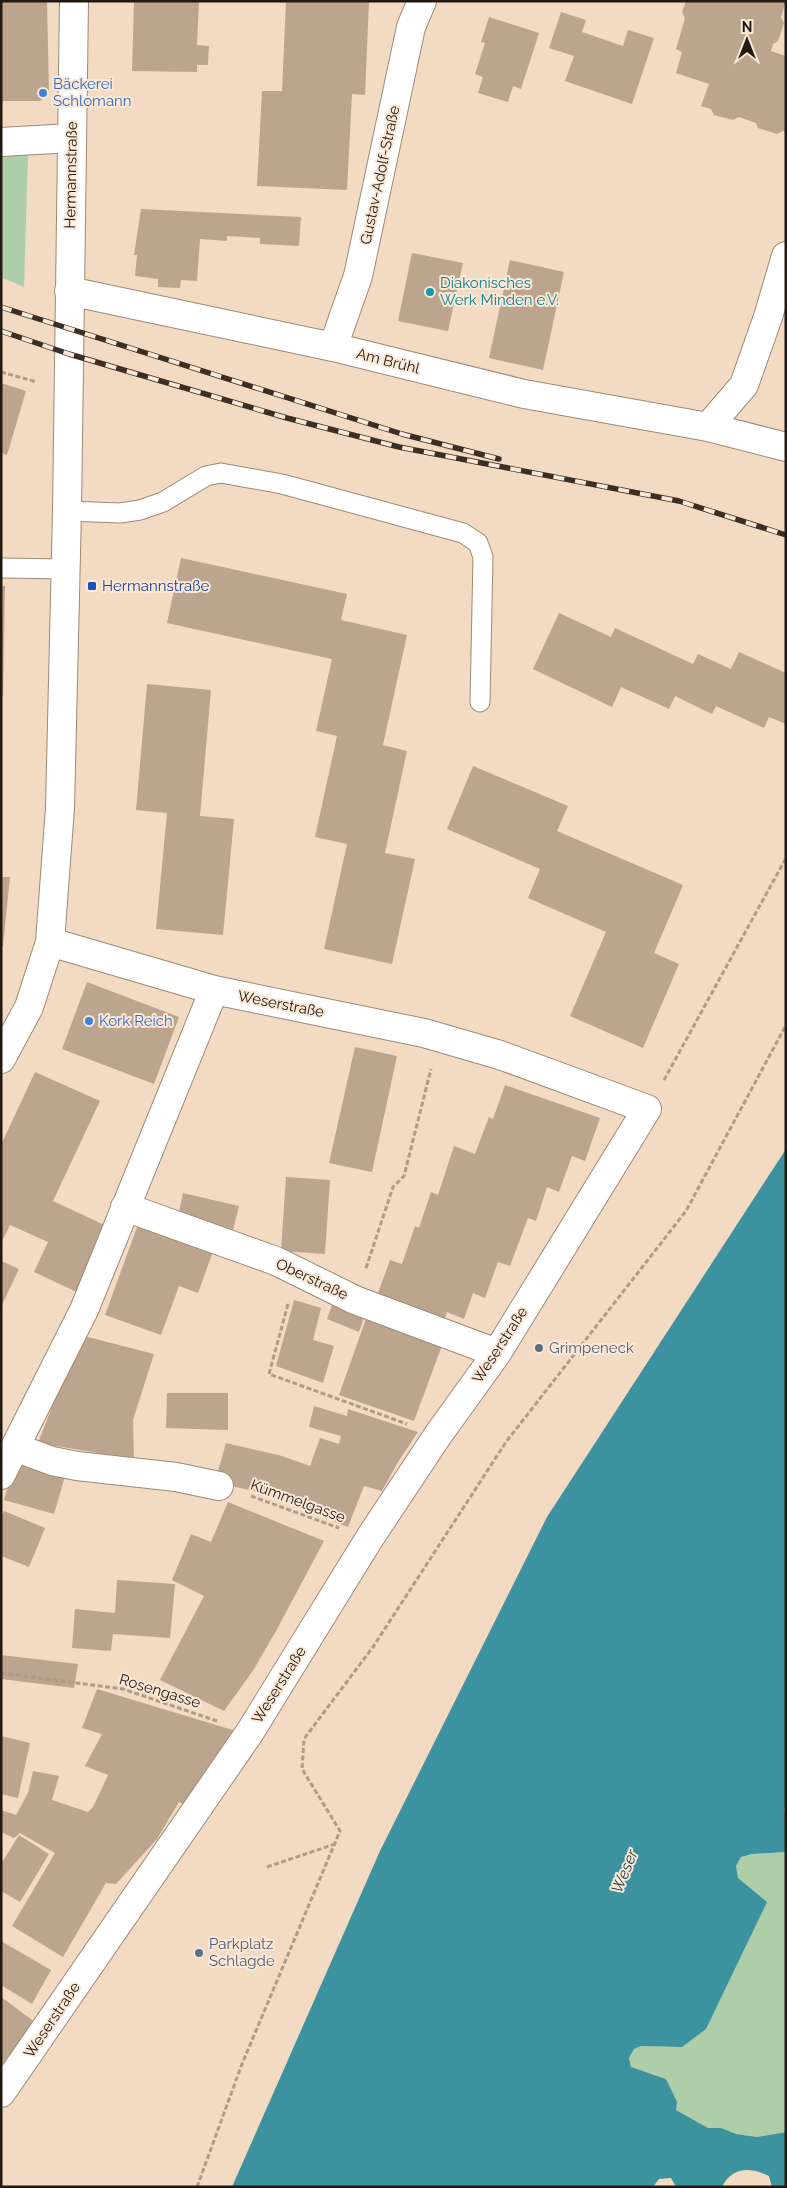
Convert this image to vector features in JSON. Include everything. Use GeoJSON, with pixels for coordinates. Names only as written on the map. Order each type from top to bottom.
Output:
{"type":"FeatureCollection","features":[{"type":"Feature","properties":{"kind":"street","name":"Hermannstraße"},"geometry":{"type":"LineString","coordinates":[[1,1059],[29,1007],[50,942],[60,808],[66,569],[74,1]]}},
{"type":"Feature","properties":{"kind":"street","name":"Gustav-Adolf-Straße"},"geometry":{"type":"LineString","coordinates":[[333,347],[358,276],[411,27],[422,1]]}},
{"type":"Feature","properties":{"kind":"street"},"geometry":{"type":"LineString","coordinates":[[1,142],[72,138]]}},
{"type":"Feature","properties":{"kind":"street"},"geometry":{"type":"LineString","coordinates":[[708,427],[744,385],[768,317],[786,256]]}},
{"type":"Feature","properties":{"kind":"street","name":"Am Brühl"},"geometry":{"type":"LineString","coordinates":[[69,291],[333,347],[524,394],[708,427],[786,447]]}},
{"type":"Feature","properties":{"kind":"street","name":"Weserstraße"},"geometry":{"type":"LineString","coordinates":[[1,2093],[250,1732],[369,1539],[438,1435],[497,1353],[647,1109],[500,1055],[424,1033],[214,990],[50,942]]}},
{"type":"Feature","properties":{"kind":"street"},"geometry":{"type":"LineString","coordinates":[[1,1476],[17,1448],[84,1310],[214,990]]}},
{"type":"Feature","properties":{"kind":"street","name":"Oberstraße"},"geometry":{"type":"LineString","coordinates":[[125,1207],[297,1270],[355,1300],[497,1353]]}},
{"type":"Feature","properties":{"kind":"street"},"geometry":{"type":"LineString","coordinates":[[17,1448],[52,1461],[77,1466],[176,1477],[219,1486]]}},
{"type":"Feature","properties":{"kind":"lane"},"geometry":{"type":"LineString","coordinates":[[67,511],[120,513],[140,510],[163,502],[196,481],[221,473],[282,484],[463,533],[478,543],[483,556],[480,702]]}},
{"type":"Feature","properties":{"kind":"lane"},"geometry":{"type":"LineString","coordinates":[[1,568],[66,569]]}},
{"type":"Feature","properties":{"kind":"path"},"geometry":{"type":"LineString","coordinates":[[647,1109],[676,1061],[786,858]]}},
{"type":"Feature","properties":{"kind":"path"},"geometry":{"type":"LineString","coordinates":[[197,2187],[242,2064],[340,1831],[302,1769],[304,1739],[373,1647],[506,1442],[686,1211],[786,1025]]}},
{"type":"Feature","properties":{"kind":"path"},"geometry":{"type":"LineString","coordinates":[[355,1300],[393,1187],[404,1176],[432,1064],[416,1060],[424,1033]]}},
{"type":"Feature","properties":{"kind":"path"},"geometry":{"type":"LineString","coordinates":[[297,1270],[269,1374],[438,1435]]}},
{"type":"Feature","properties":{"kind":"path","name":"Kümmelgasse"},"geometry":{"type":"LineString","coordinates":[[219,1486],[260,1498],[369,1539]]}},
{"type":"Feature","properties":{"kind":"path","name":"Rosengasse"},"geometry":{"type":"LineString","coordinates":[[1,1674],[123,1690],[250,1732]]}},
{"type":"Feature","properties":{"kind":"path"},"geometry":{"type":"LineString","coordinates":[[267,1867],[336,1844]]}},
{"type":"Feature","properties":{"kind":"green space"},"geometry":{"type":"Polygon","coordinates":[[[28,155],[24,287],[1,277],[1,157],[28,155]]]}},
{"type":"Feature","properties":{"kind":"green space"},"geometry":{"type":"Polygon","coordinates":[[[786,1852],[786,2132],[757,2137],[736,2134],[721,2128],[708,2128],[676,2110],[666,2079],[631,2067],[629,2058],[634,2049],[641,2046],[682,2047],[738,1878],[736,1866],[741,1857],[752,1854],[786,1852]]]}},
{"type":"Feature","properties":{"kind":"water","name":"Weser"},"geometry":{"type":"Polygon","coordinates":[[[786,1149],[786,1852],[752,1854],[741,1857],[736,1866],[738,1878],[767,1902],[706,2029],[682,2047],[641,2046],[634,2049],[629,2058],[631,2067],[666,2079],[677,2102],[676,2110],[708,2128],[721,2128],[736,2134],[757,2137],[786,2132],[786,2187],[772,2187],[769,2176],[755,2171],[742,2170],[731,2175],[722,2187],[676,2187],[671,2178],[659,2179],[653,2187],[232,2187],[380,1851],[547,1517],[786,1149]]]}},
{"type":"Feature","properties":{"kind":"building"},"geometry":{"type":"Polygon","coordinates":[[[1,1],[47,1],[49,93],[40,101],[1,101],[1,1]]]}},
{"type":"Feature","properties":{"kind":"building"},"geometry":{"type":"Polygon","coordinates":[[[134,1],[199,1],[197,45],[209,46],[208,65],[197,65],[197,72],[132,71],[134,1]]]}},
{"type":"Feature","properties":{"kind":"building"},"geometry":{"type":"Polygon","coordinates":[[[286,1],[369,1],[365,95],[352,94],[347,190],[257,186],[262,91],[282,91],[286,1]]]}},
{"type":"Feature","properties":{"kind":"building"},"geometry":{"type":"Polygon","coordinates":[[[686,1],[786,1],[781,17],[784,23],[778,41],[773,44],[771,51],[786,56],[786,132],[783,131],[777,134],[758,128],[756,123],[739,117],[733,120],[714,115],[711,109],[701,106],[709,84],[676,73],[682,52],[676,49],[685,18],[682,12],[686,1]]]}},
{"type":"Feature","properties":{"kind":"building"},"geometry":{"type":"Polygon","coordinates":[[[561,12],[586,20],[582,32],[623,46],[628,30],[654,38],[632,104],[565,81],[574,56],[549,48],[561,12]]]}},
{"type":"Feature","properties":{"kind":"building"},"geometry":{"type":"Polygon","coordinates":[[[489,17],[539,33],[521,89],[513,86],[508,102],[478,93],[483,77],[475,74],[485,43],[481,42],[489,17]]]}},
{"type":"Feature","properties":{"kind":"building"},"geometry":{"type":"Polygon","coordinates":[[[141,209],[301,217],[299,246],[260,244],[260,238],[227,236],[227,241],[200,239],[197,281],[181,280],[180,288],[158,287],[158,279],[135,276],[137,255],[134,255],[141,209]]]}},
{"type":"Feature","properties":{"kind":"building","name":"Diakonisches Werk Minden e.V."},"geometry":{"type":"Polygon","coordinates":[[[412,253],[463,263],[448,331],[398,321],[412,253]]]}},
{"type":"Feature","properties":{"kind":"building"},"geometry":{"type":"Polygon","coordinates":[[[510,260],[564,272],[543,370],[489,358],[510,260]]]}},
{"type":"Feature","properties":{"kind":"building"},"geometry":{"type":"Polygon","coordinates":[[[1,383],[26,391],[7,455],[1,453],[1,383]]]}},
{"type":"Feature","properties":{"kind":"building"},"geometry":{"type":"Polygon","coordinates":[[[181,558],[347,594],[341,620],[407,635],[383,745],[407,751],[385,853],[415,859],[392,964],[324,949],[347,844],[315,837],[337,736],[316,731],[332,659],[167,623],[181,558]]]}},
{"type":"Feature","properties":{"kind":"building"},"geometry":{"type":"Polygon","coordinates":[[[1,586],[5,586],[3,696],[1,696],[1,586]]]}},
{"type":"Feature","properties":{"kind":"building"},"geometry":{"type":"Polygon","coordinates":[[[559,613],[611,637],[615,628],[693,664],[698,654],[731,669],[739,652],[786,673],[786,724],[769,717],[764,728],[716,706],[712,714],[675,696],[669,709],[621,687],[612,707],[533,669],[559,613]]]}},
{"type":"Feature","properties":{"kind":"building"},"geometry":{"type":"Polygon","coordinates":[[[147,684],[211,690],[200,816],[234,819],[223,935],[156,929],[167,813],[136,810],[147,684]]]}},
{"type":"Feature","properties":{"kind":"building"},"geometry":{"type":"Polygon","coordinates":[[[473,766],[568,806],[557,831],[683,885],[654,953],[679,964],[643,1048],[570,1016],[606,932],[528,898],[540,869],[447,829],[473,766]]]}},
{"type":"Feature","properties":{"kind":"building"},"geometry":{"type":"Polygon","coordinates":[[[1,877],[10,877],[3,946],[1,946],[1,877]]]}},
{"type":"Feature","properties":{"kind":"building"},"geometry":{"type":"Polygon","coordinates":[[[87,982],[179,1017],[154,1084],[62,1049],[87,982]]]}},
{"type":"Feature","properties":{"kind":"building"},"geometry":{"type":"Polygon","coordinates":[[[355,1047],[397,1056],[372,1172],[329,1163],[355,1047]]]}},
{"type":"Feature","properties":{"kind":"building"},"geometry":{"type":"Polygon","coordinates":[[[35,1072],[100,1101],[53,1201],[111,1228],[81,1294],[34,1272],[48,1242],[10,1225],[1,1243],[1,1145],[35,1072]]]}},
{"type":"Feature","properties":{"kind":"building"},"geometry":{"type":"Polygon","coordinates":[[[505,1085],[600,1118],[585,1161],[572,1156],[559,1192],[547,1187],[536,1221],[528,1218],[510,1266],[498,1262],[485,1298],[473,1293],[464,1319],[447,1312],[441,1328],[374,1304],[390,1260],[402,1264],[415,1226],[419,1228],[431,1192],[438,1195],[454,1146],[475,1154],[489,1117],[493,1119],[505,1085]]]}},
{"type":"Feature","properties":{"kind":"building"},"geometry":{"type":"Polygon","coordinates":[[[286,1177],[330,1180],[325,1254],[281,1251],[286,1177]]]}},
{"type":"Feature","properties":{"kind":"building"},"geometry":{"type":"Polygon","coordinates":[[[183,1193],[239,1206],[232,1234],[177,1222],[183,1193]]]}},
{"type":"Feature","properties":{"kind":"building"},"geometry":{"type":"Polygon","coordinates":[[[140,1219],[215,1246],[198,1293],[179,1286],[161,1335],[105,1315],[140,1219]]]}},
{"type":"Feature","properties":{"kind":"building"},"geometry":{"type":"Polygon","coordinates":[[[1,1261],[19,1269],[1,1307],[1,1261]]]}},
{"type":"Feature","properties":{"kind":"building"},"geometry":{"type":"Polygon","coordinates":[[[294,1300],[321,1308],[313,1340],[334,1346],[323,1383],[276,1366],[294,1300]]]}},
{"type":"Feature","properties":{"kind":"building"},"geometry":{"type":"Polygon","coordinates":[[[334,1300],[366,1312],[359,1332],[327,1319],[334,1300]]]}},
{"type":"Feature","properties":{"kind":"building"},"geometry":{"type":"Polygon","coordinates":[[[368,1313],[444,1340],[414,1421],[339,1395],[368,1313]]]}},
{"type":"Feature","properties":{"kind":"building"},"geometry":{"type":"Polygon","coordinates":[[[80,1335],[154,1354],[133,1420],[134,1459],[38,1443],[80,1335]]]}},
{"type":"Feature","properties":{"kind":"building"},"geometry":{"type":"Polygon","coordinates":[[[167,1393],[228,1393],[228,1430],[166,1428],[167,1393]]]}},
{"type":"Feature","properties":{"kind":"building"},"geometry":{"type":"Polygon","coordinates":[[[314,1406],[347,1416],[348,1409],[418,1432],[382,1491],[364,1486],[348,1527],[269,1495],[215,1482],[226,1443],[282,1456],[310,1466],[320,1438],[339,1444],[341,1436],[309,1427],[314,1406]]]}},
{"type":"Feature","properties":{"kind":"building"},"geometry":{"type":"Polygon","coordinates":[[[16,1459],[66,1473],[54,1514],[4,1500],[16,1459]]]}},
{"type":"Feature","properties":{"kind":"building"},"geometry":{"type":"Polygon","coordinates":[[[228,1502],[324,1541],[254,1669],[224,1711],[160,1680],[204,1596],[172,1580],[191,1534],[211,1542],[228,1502]]]}},
{"type":"Feature","properties":{"kind":"building"},"geometry":{"type":"Polygon","coordinates":[[[4,1511],[45,1528],[29,1567],[1,1556],[1,1518],[4,1511]]]}},
{"type":"Feature","properties":{"kind":"building"},"geometry":{"type":"Polygon","coordinates":[[[117,1580],[175,1584],[170,1638],[113,1634],[111,1651],[72,1648],[75,1609],[115,1613],[117,1580]]]}},
{"type":"Feature","properties":{"kind":"building"},"geometry":{"type":"Polygon","coordinates":[[[1,1655],[78,1664],[74,1688],[1,1679],[1,1655]]]}},
{"type":"Feature","properties":{"kind":"building"},"geometry":{"type":"Polygon","coordinates":[[[97,1689],[236,1731],[194,1809],[179,1802],[157,1839],[116,1884],[106,1883],[63,1957],[12,1926],[55,1853],[20,1833],[14,1838],[1,1832],[1,1810],[16,1815],[28,1793],[33,1771],[59,1776],[52,1800],[88,1812],[93,1807],[108,1775],[85,1766],[102,1734],[82,1728],[97,1689]]]}},
{"type":"Feature","properties":{"kind":"building"},"geometry":{"type":"Polygon","coordinates":[[[1,1736],[30,1743],[18,1798],[1,1794],[1,1736]]]}},
{"type":"Feature","properties":{"kind":"building"},"geometry":{"type":"Polygon","coordinates":[[[19,1835],[49,1854],[20,1902],[1,1891],[1,1864],[19,1835]]]}},
{"type":"Feature","properties":{"kind":"building"},"geometry":{"type":"Polygon","coordinates":[[[1,1941],[51,1970],[32,2004],[1,1985],[1,1941]]]}},
{"type":"Feature","properties":{"kind":"building"},"geometry":{"type":"Polygon","coordinates":[[[1,1997],[35,2022],[1,2066],[1,1997]]]}},
{"type":"Feature","properties":{"kind":"railway"},"geometry":{"type":"LineString","coordinates":[[1,307],[402,434],[499,459]]}},
{"type":"Feature","properties":{"kind":"railway"},"geometry":{"type":"LineString","coordinates":[[1,331],[69,354],[287,418],[399,447],[679,501],[786,535]]}},
{"type":"Feature","properties":{"kind":"place","name":"Bäckerei Schlomann"},"geometry":{"type":"Point","coordinates":[43,93]}},
{"type":"Feature","properties":{"kind":"place","name":"Diakonisches Werk Minden e.V."},"geometry":{"type":"Point","coordinates":[430,292]}},
{"type":"Feature","properties":{"kind":"place","name":"Hermannstraße"},"geometry":{"type":"Point","coordinates":[92,586]}},
{"type":"Feature","properties":{"kind":"place","name":"Kork Reich"},"geometry":{"type":"Point","coordinates":[89,1021]}},
{"type":"Feature","properties":{"kind":"place","name":"Grimpeneck"},"geometry":{"type":"Point","coordinates":[539,1348]}},
{"type":"Feature","properties":{"kind":"place","name":"Parkplatz Schlagde"},"geometry":{"type":"Point","coordinates":[199,1953]}}]}
